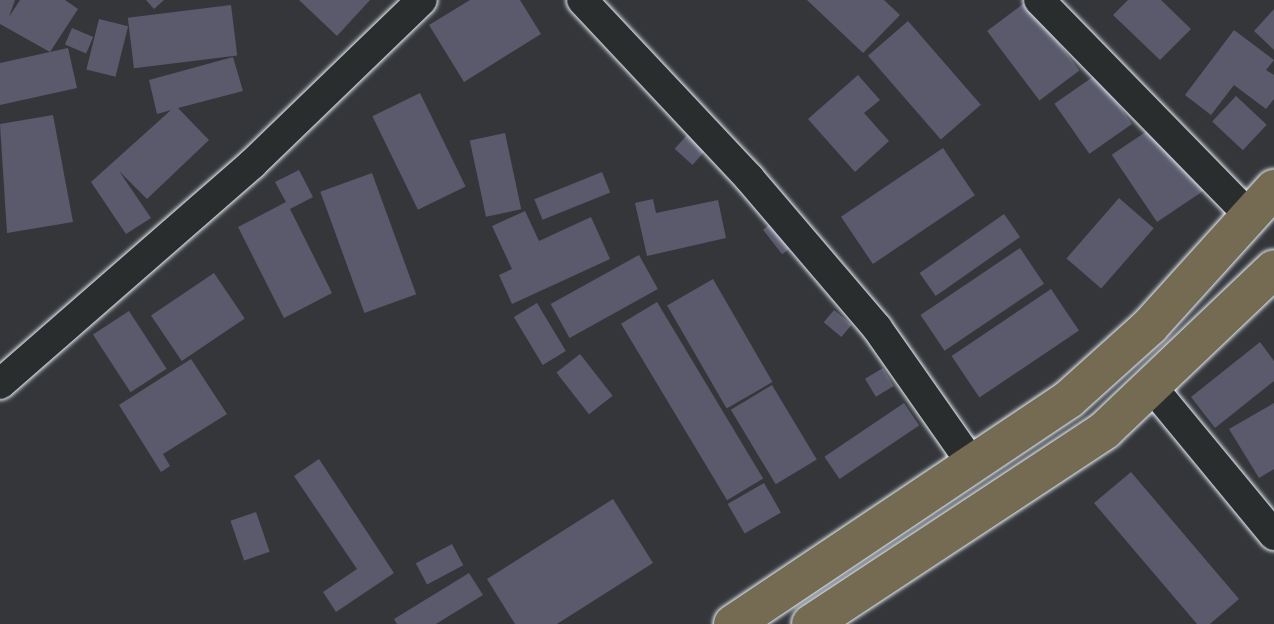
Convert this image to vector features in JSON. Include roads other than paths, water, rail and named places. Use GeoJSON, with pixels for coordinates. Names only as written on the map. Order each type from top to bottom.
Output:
{"type":"FeatureCollection","features":[{"type":"Feature","properties":{"kind":"main road"},"geometry":{"type":"LineString","coordinates":[[733,624],[971,462],[1069,399],[1150,326],[1262,202]]}},
{"type":"Feature","properties":{"kind":"main road"},"geometry":{"type":"LineString","coordinates":[[811,624],[1084,444],[1152,387],[1274,269]]}},
{"type":"Feature","properties":{"kind":"street"},"geometry":{"type":"LineString","coordinates":[[0,384],[252,164],[422,0]]}},
{"type":"Feature","properties":{"kind":"street"},"geometry":{"type":"LineString","coordinates":[[582,0],[740,168],[877,328],[971,462]]}},
{"type":"Feature","properties":{"kind":"street"},"geometry":{"type":"LineString","coordinates":[[1039,0],[1262,202]]}},
{"type":"Feature","properties":{"kind":"street"},"geometry":{"type":"LineString","coordinates":[[1152,387],[1274,535]]}}]}
